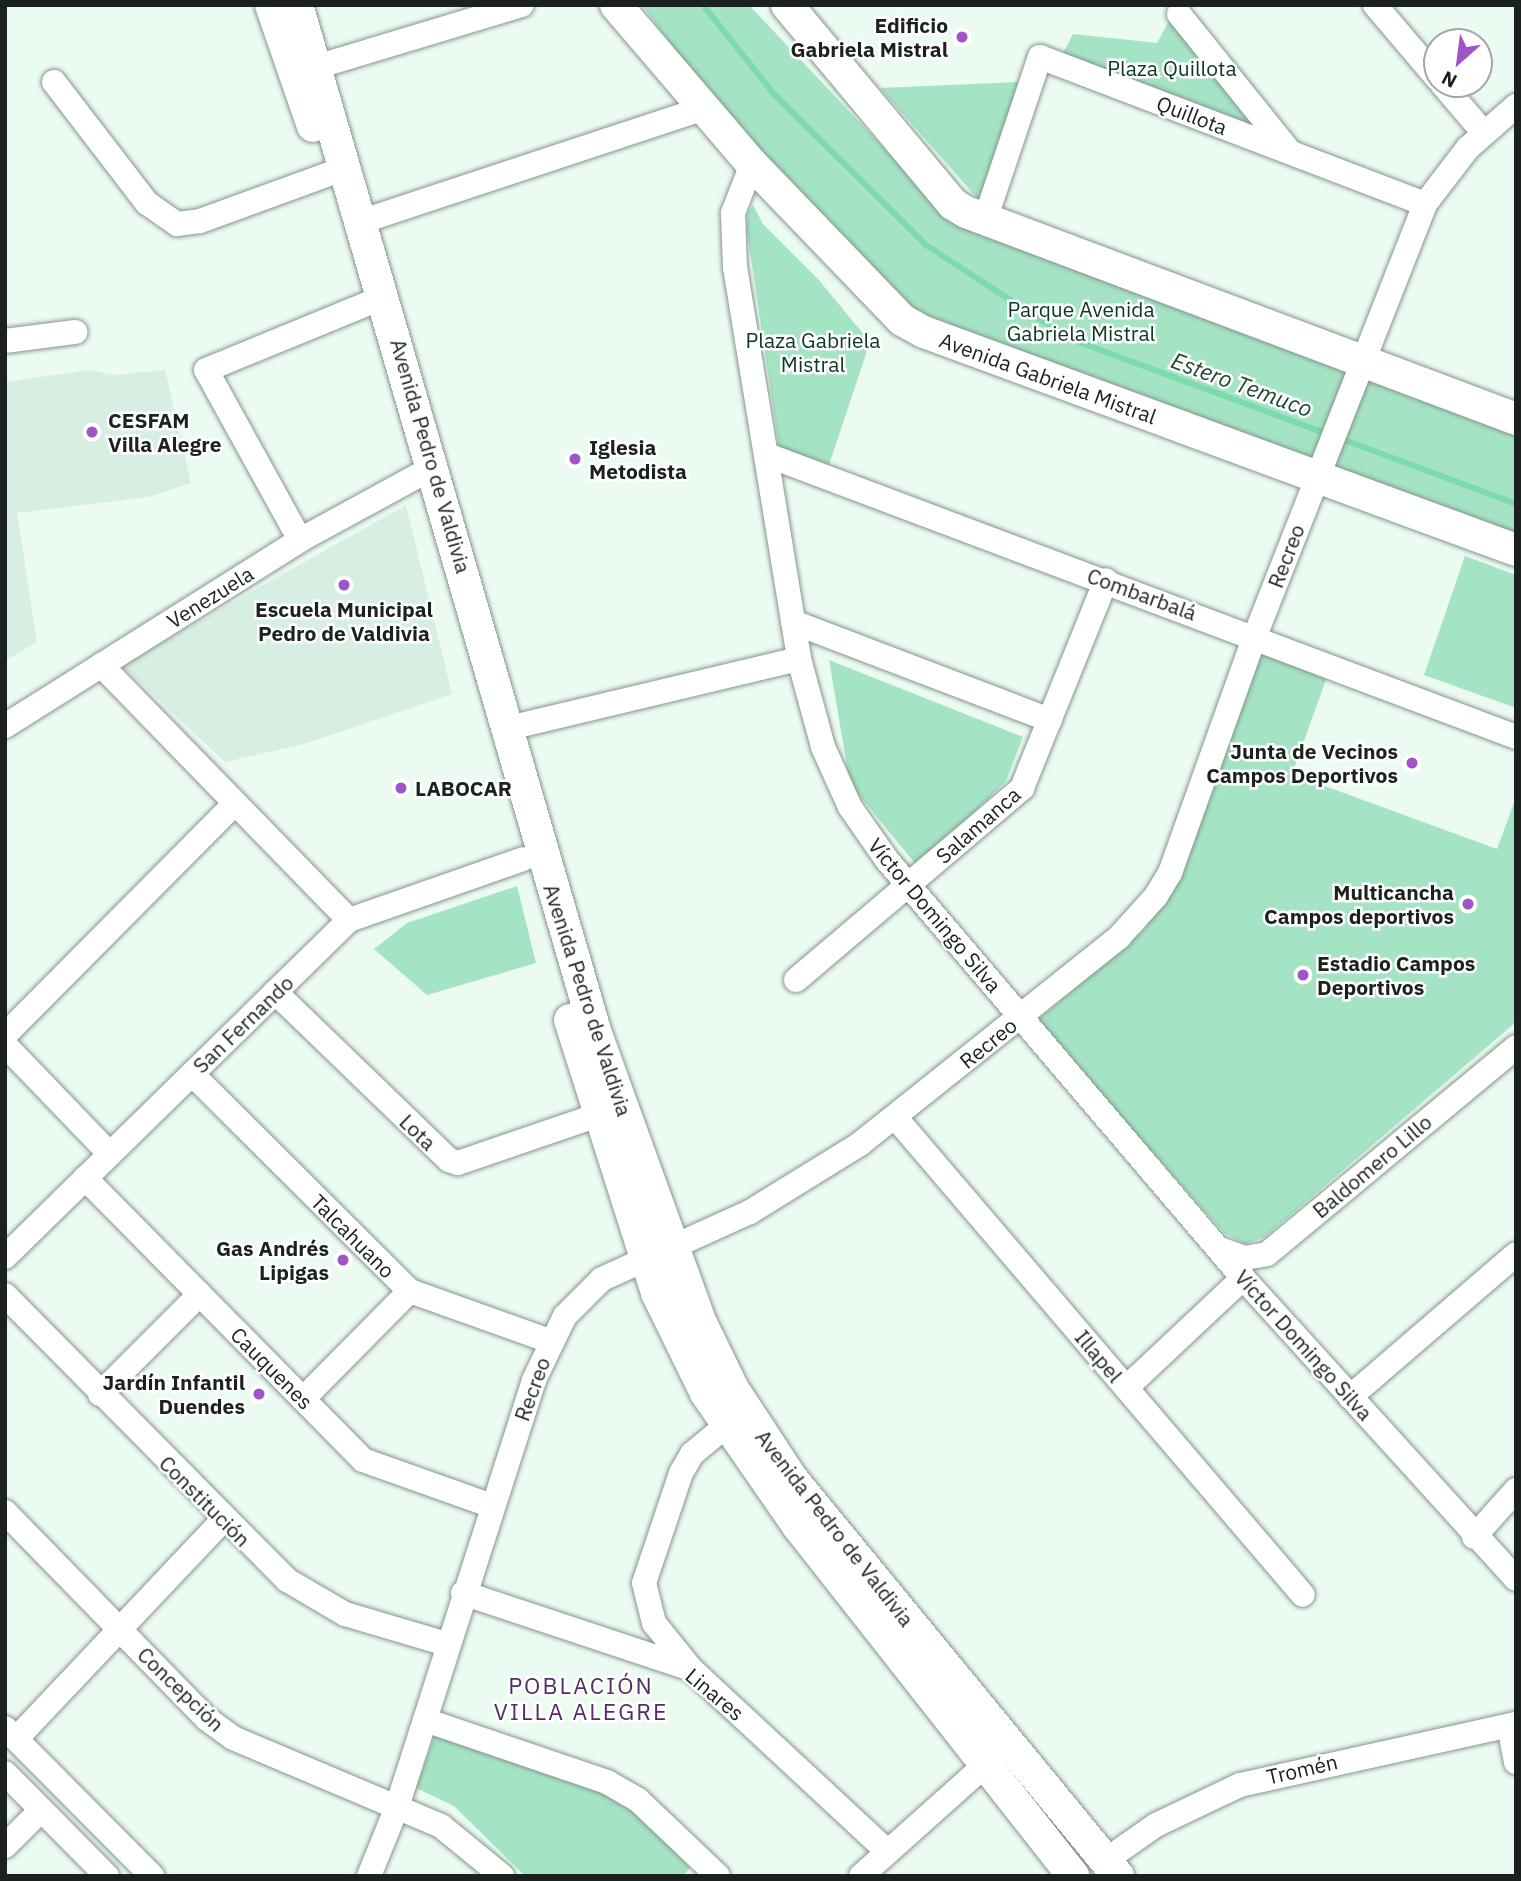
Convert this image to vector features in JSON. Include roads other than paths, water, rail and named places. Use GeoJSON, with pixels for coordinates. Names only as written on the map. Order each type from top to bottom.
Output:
{"type":"FeatureCollection","features":[{"type":"Feature","properties":{"kind":"main road","name":"Avenida Pedro de Valdivia"},"geometry":{"type":"LineString","coordinates":[[271,5],[329,174],[369,303],[419,475],[523,859],[598,1115],[658,1253],[771,1450],[1108,1871]]}},
{"type":"Feature","properties":{"kind":"main road","name":"Avenida Pedro de Valdivia"},"geometry":{"type":"LineString","coordinates":[[298,5],[509,728],[687,1359],[798,1526],[1073,1876]]}},
{"type":"Feature","properties":{"kind":"main road","name":"Avenida Gabriela Mistral"},"geometry":{"type":"LineString","coordinates":[[616,5],[702,109],[902,320],[924,332],[1318,470],[1516,550]]}},
{"type":"Feature","properties":{"kind":"main road"},"geometry":{"type":"LineString","coordinates":[[787,5],[953,204],[985,220],[1359,362],[1515,418]]}},
{"type":"Feature","properties":{"kind":"street"},"geometry":{"type":"LineString","coordinates":[[316,67],[522,5]]}},
{"type":"Feature","properties":{"kind":"street"},"geometry":{"type":"LineString","coordinates":[[1375,5],[1423,62]]}},
{"type":"Feature","properties":{"kind":"street"},"geometry":{"type":"LineString","coordinates":[[1179,14],[1289,152]]}},
{"type":"Feature","properties":{"kind":"street","name":"Quillota"},"geometry":{"type":"LineString","coordinates":[[985,220],[1040,57],[1425,204]]}},
{"type":"Feature","properties":{"kind":"street"},"geometry":{"type":"LineString","coordinates":[[54,82],[148,203],[177,224],[200,221],[329,174]]}},
{"type":"Feature","properties":{"kind":"street"},"geometry":{"type":"LineString","coordinates":[[1454,98],[1484,133]]}},
{"type":"Feature","properties":{"kind":"street","name":"Recreo"},"geometry":{"type":"LineString","coordinates":[[369,1876],[397,1807],[463,1593],[550,1341],[582,1294],[602,1279],[787,1192],[895,1117],[1119,937],[1170,873],[1255,636],[1359,362],[1425,204],[1453,164],[1516,106]]}},
{"type":"Feature","properties":{"kind":"street"},"geometry":{"type":"LineString","coordinates":[[363,221],[702,109]]}},
{"type":"Feature","properties":{"kind":"street","name":"Víctor Domingo Silva"},"geometry":{"type":"LineString","coordinates":[[752,164],[733,213],[734,253],[799,659],[835,778],[867,834],[1021,1017],[1243,1278],[1474,1537],[1516,1579]]}},
{"type":"Feature","properties":{"kind":"street"},"geometry":{"type":"LineString","coordinates":[[300,540],[206,370],[369,303]]}},
{"type":"Feature","properties":{"kind":"street"},"geometry":{"type":"LineString","coordinates":[[5,341],[75,332]]}},
{"type":"Feature","properties":{"kind":"street","name":"Combarbalá"},"geometry":{"type":"LineString","coordinates":[[767,454],[1255,636],[1516,737]]}},
{"type":"Feature","properties":{"kind":"street","name":"Venezuela"},"geometry":{"type":"LineString","coordinates":[[5,726],[300,540],[419,475]]}},
{"type":"Feature","properties":{"kind":"street","name":"Salamanca"},"geometry":{"type":"LineString","coordinates":[[796,980],[1023,788],[1106,580]]}},
{"type":"Feature","properties":{"kind":"street"},"geometry":{"type":"LineString","coordinates":[[793,622],[1050,720]]}},
{"type":"Feature","properties":{"kind":"street"},"geometry":{"type":"LineString","coordinates":[[509,728],[799,659]]}},
{"type":"Feature","properties":{"kind":"street"},"geometry":{"type":"LineString","coordinates":[[102,665],[349,920]]}},
{"type":"Feature","properties":{"kind":"street"},"geometry":{"type":"LineString","coordinates":[[5,1035],[234,804]]}},
{"type":"Feature","properties":{"kind":"street","name":"San Fernando"},"geometry":{"type":"LineString","coordinates":[[5,1257],[349,920],[523,859]]}},
{"type":"Feature","properties":{"kind":"street","name":"Lota"},"geometry":{"type":"LineString","coordinates":[[275,992],[449,1160],[458,1163],[598,1115]]}},
{"type":"Feature","properties":{"kind":"street"},"geometry":{"type":"LineString","coordinates":[[5,1045],[110,1154]]}},
{"type":"Feature","properties":{"kind":"street","name":"Baldomero Lillo"},"geometry":{"type":"LineString","coordinates":[[1220,1249],[1245,1258],[1267,1254],[1514,1053]]}},
{"type":"Feature","properties":{"kind":"street","name":"Talcahuano"},"geometry":{"type":"LineString","coordinates":[[192,1074],[410,1292],[550,1341]]}},
{"type":"Feature","properties":{"kind":"street","name":"Illapel"},"geometry":{"type":"LineString","coordinates":[[895,1117],[1303,1595]]}},
{"type":"Feature","properties":{"kind":"street","name":"Cauquenes"},"geometry":{"type":"LineString","coordinates":[[85,1178],[363,1460],[492,1506]]}},
{"type":"Feature","properties":{"kind":"street"},"geometry":{"type":"LineString","coordinates":[[1350,1396],[1516,1254]]}},
{"type":"Feature","properties":{"kind":"street"},"geometry":{"type":"LineString","coordinates":[[1126,1388],[1243,1278]]}},
{"type":"Feature","properties":{"kind":"street"},"geometry":{"type":"LineString","coordinates":[[303,1399],[410,1292]]}},
{"type":"Feature","properties":{"kind":"street"},"geometry":{"type":"LineString","coordinates":[[100,1394],[200,1294]]}},
{"type":"Feature","properties":{"kind":"street","name":"Constitución"},"geometry":{"type":"LineString","coordinates":[[5,1295],[223,1520],[287,1580],[326,1605],[447,1644]]}},
{"type":"Feature","properties":{"kind":"street"},"geometry":{"type":"LineString","coordinates":[[691,1669],[654,1623],[643,1583],[681,1472],[692,1454],[728,1424]]}},
{"type":"Feature","properties":{"kind":"street"},"geometry":{"type":"LineString","coordinates":[[1474,1537],[1516,1490]]}},
{"type":"Feature","properties":{"kind":"street","name":"Concepción"},"geometry":{"type":"LineString","coordinates":[[5,1513],[207,1719],[233,1738],[397,1807],[460,1838],[502,1876]]}},
{"type":"Feature","properties":{"kind":"street"},"geometry":{"type":"LineString","coordinates":[[152,1876],[10,1734],[122,1630],[223,1520]]}},
{"type":"Feature","properties":{"kind":"street","name":"Linares"},"geometry":{"type":"LineString","coordinates":[[463,1593],[691,1669],[887,1851]]}},
{"type":"Feature","properties":{"kind":"street"},"geometry":{"type":"LineString","coordinates":[[425,1720],[607,1782],[638,1800],[716,1875]]}},
{"type":"Feature","properties":{"kind":"street"},"geometry":{"type":"LineString","coordinates":[[1512,1725],[1516,1762]]}},
{"type":"Feature","properties":{"kind":"street","name":"Tromén"},"geometry":{"type":"LineString","coordinates":[[1108,1871],[1174,1815],[1240,1785],[1302,1768],[1512,1725]]}},
{"type":"Feature","properties":{"kind":"street"},"geometry":{"type":"LineString","coordinates":[[861,1876],[985,1766]]}},
{"type":"Feature","properties":{"kind":"street"},"geometry":{"type":"LineString","coordinates":[[5,1773],[107,1876]]}},
{"type":"Feature","properties":{"kind":"street"},"geometry":{"type":"LineString","coordinates":[[5,1846],[41,1810]]}},
{"type":"Feature","properties":{"kind":"waterway","name":"Estero Temuco"},"geometry":{"type":"LineString","coordinates":[[703,5],[773,93],[926,245],[1068,338],[1328,434]]}},
{"type":"Feature","properties":{"kind":"waterway","name":"Estero Temuco"},"geometry":{"type":"LineString","coordinates":[[1339,438],[1516,504]]}},
{"type":"Feature","properties":{"kind":"place","name":"Edificio Gabriela Mistral"},"geometry":{"type":"Point","coordinates":[962,37]}},
{"type":"Feature","properties":{"kind":"place","name":"CESFAM Villa Alegre"},"geometry":{"type":"Point","coordinates":[92,432]}},
{"type":"Feature","properties":{"kind":"place","name":"Iglesia Metodista"},"geometry":{"type":"Point","coordinates":[575,459]}},
{"type":"Feature","properties":{"kind":"place","name":"Escuela Municipal Pedro de Valdivia"},"geometry":{"type":"Point","coordinates":[344,585]}},
{"type":"Feature","properties":{"kind":"place","name":"Junta de Vecinos Campos Deportivos"},"geometry":{"type":"Point","coordinates":[1412,763]}},
{"type":"Feature","properties":{"kind":"place","name":"LABOCAR"},"geometry":{"type":"Point","coordinates":[401,788]}},
{"type":"Feature","properties":{"kind":"place","name":"Multicancha Campos deportivos"},"geometry":{"type":"Point","coordinates":[1468,904]}},
{"type":"Feature","properties":{"kind":"place","name":"Estadio Campos Deportivos"},"geometry":{"type":"Point","coordinates":[1303,975]}},
{"type":"Feature","properties":{"kind":"place","name":"Gas Andrés Lipigas"},"geometry":{"type":"Point","coordinates":[343,1260]}},
{"type":"Feature","properties":{"kind":"place","name":"Jardín Infantil Duendes"},"geometry":{"type":"Point","coordinates":[259,1394]}},
{"type":"Feature","properties":{"kind":"district","name":"POBLACIÓN VILLA ALEGRE"},"geometry":{"type":"Point","coordinates":[581,1698]}},
{"type":"Feature","properties":{"kind":"park label","name":"Plaza Quillota"},"geometry":{"type":"Point","coordinates":[1172,68]}},
{"type":"Feature","properties":{"kind":"park label","name":"Parque Avenida Gabriela Mistral"},"geometry":{"type":"Point","coordinates":[1081,321]}},
{"type":"Feature","properties":{"kind":"park label","name":"Plaza Gabriela Mistral"},"geometry":{"type":"Point","coordinates":[813,352]}}]}
